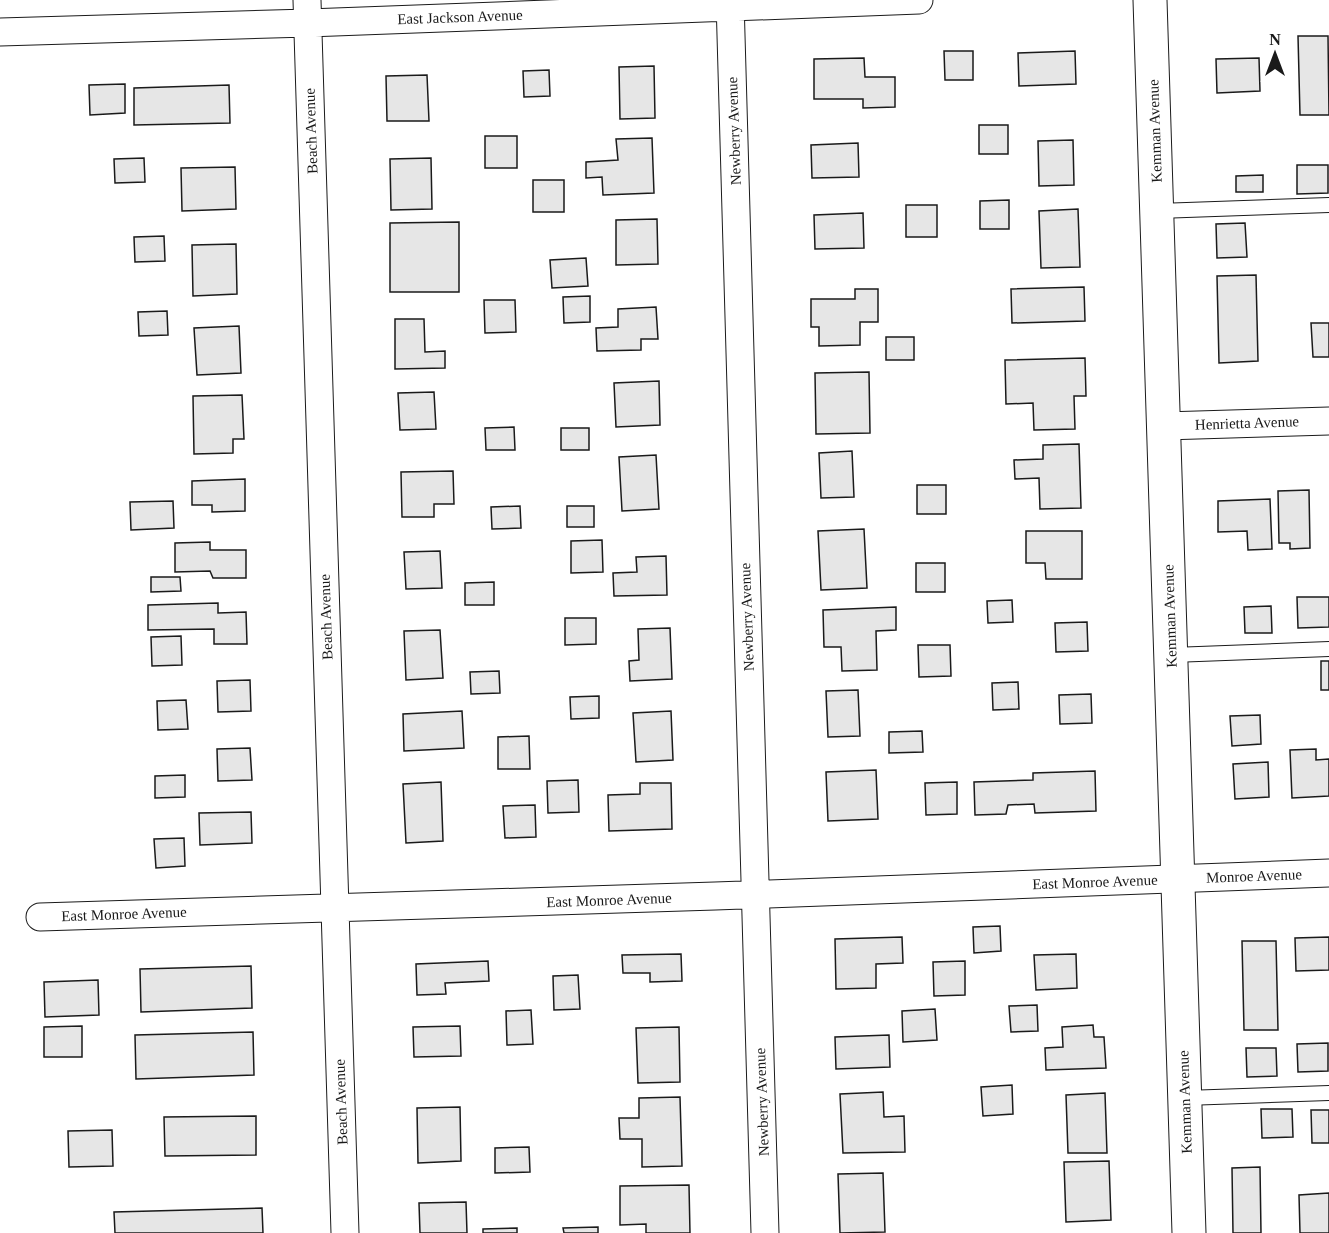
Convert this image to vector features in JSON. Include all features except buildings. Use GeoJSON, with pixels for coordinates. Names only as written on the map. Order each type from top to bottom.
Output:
{"type":"FeatureCollection","features":[{"type":"Feature","properties":{"kind":"street","name":"East Jackson Avenue"},"geometry":{"type":"LineString","coordinates":[[0,32],[308,12],[919,0]]}},
{"type":"Feature","properties":{"kind":"street","name":"Kemman Avenue"},"geometry":{"type":"LineString","coordinates":[[1150,0],[1189,1233]]}},
{"type":"Feature","properties":{"kind":"street","name":"Newberry Avenue"},"geometry":{"type":"LineString","coordinates":[[730,3],[765,1233]]}},
{"type":"Feature","properties":{"kind":"street","name":"Beach Avenue"},"geometry":{"type":"LineString","coordinates":[[308,12],[345,1233]]}},
{"type":"Feature","properties":{"kind":"street","name":"Henrietta Avenue"},"geometry":{"type":"LineString","coordinates":[[1164,426],[1329,421]]}},
{"type":"Feature","properties":{"kind":"street","name":"Monroe Avenue"},"geometry":{"type":"LineString","coordinates":[[1179,879],[1329,873]]}},
{"type":"Feature","properties":{"kind":"street","name":"East Monroe Avenue"},"geometry":{"type":"LineString","coordinates":[[40,917],[755,895],[1179,879]]}},
{"type":"Feature","properties":{"kind":"lane"},"geometry":{"type":"LineString","coordinates":[[1158,211],[1329,205]]}},
{"type":"Feature","properties":{"kind":"lane"},"geometry":{"type":"LineString","coordinates":[[1172,655],[1329,649]]}},
{"type":"Feature","properties":{"kind":"lane"},"geometry":{"type":"LineString","coordinates":[[1185,1098],[1329,1093]]}}]}
